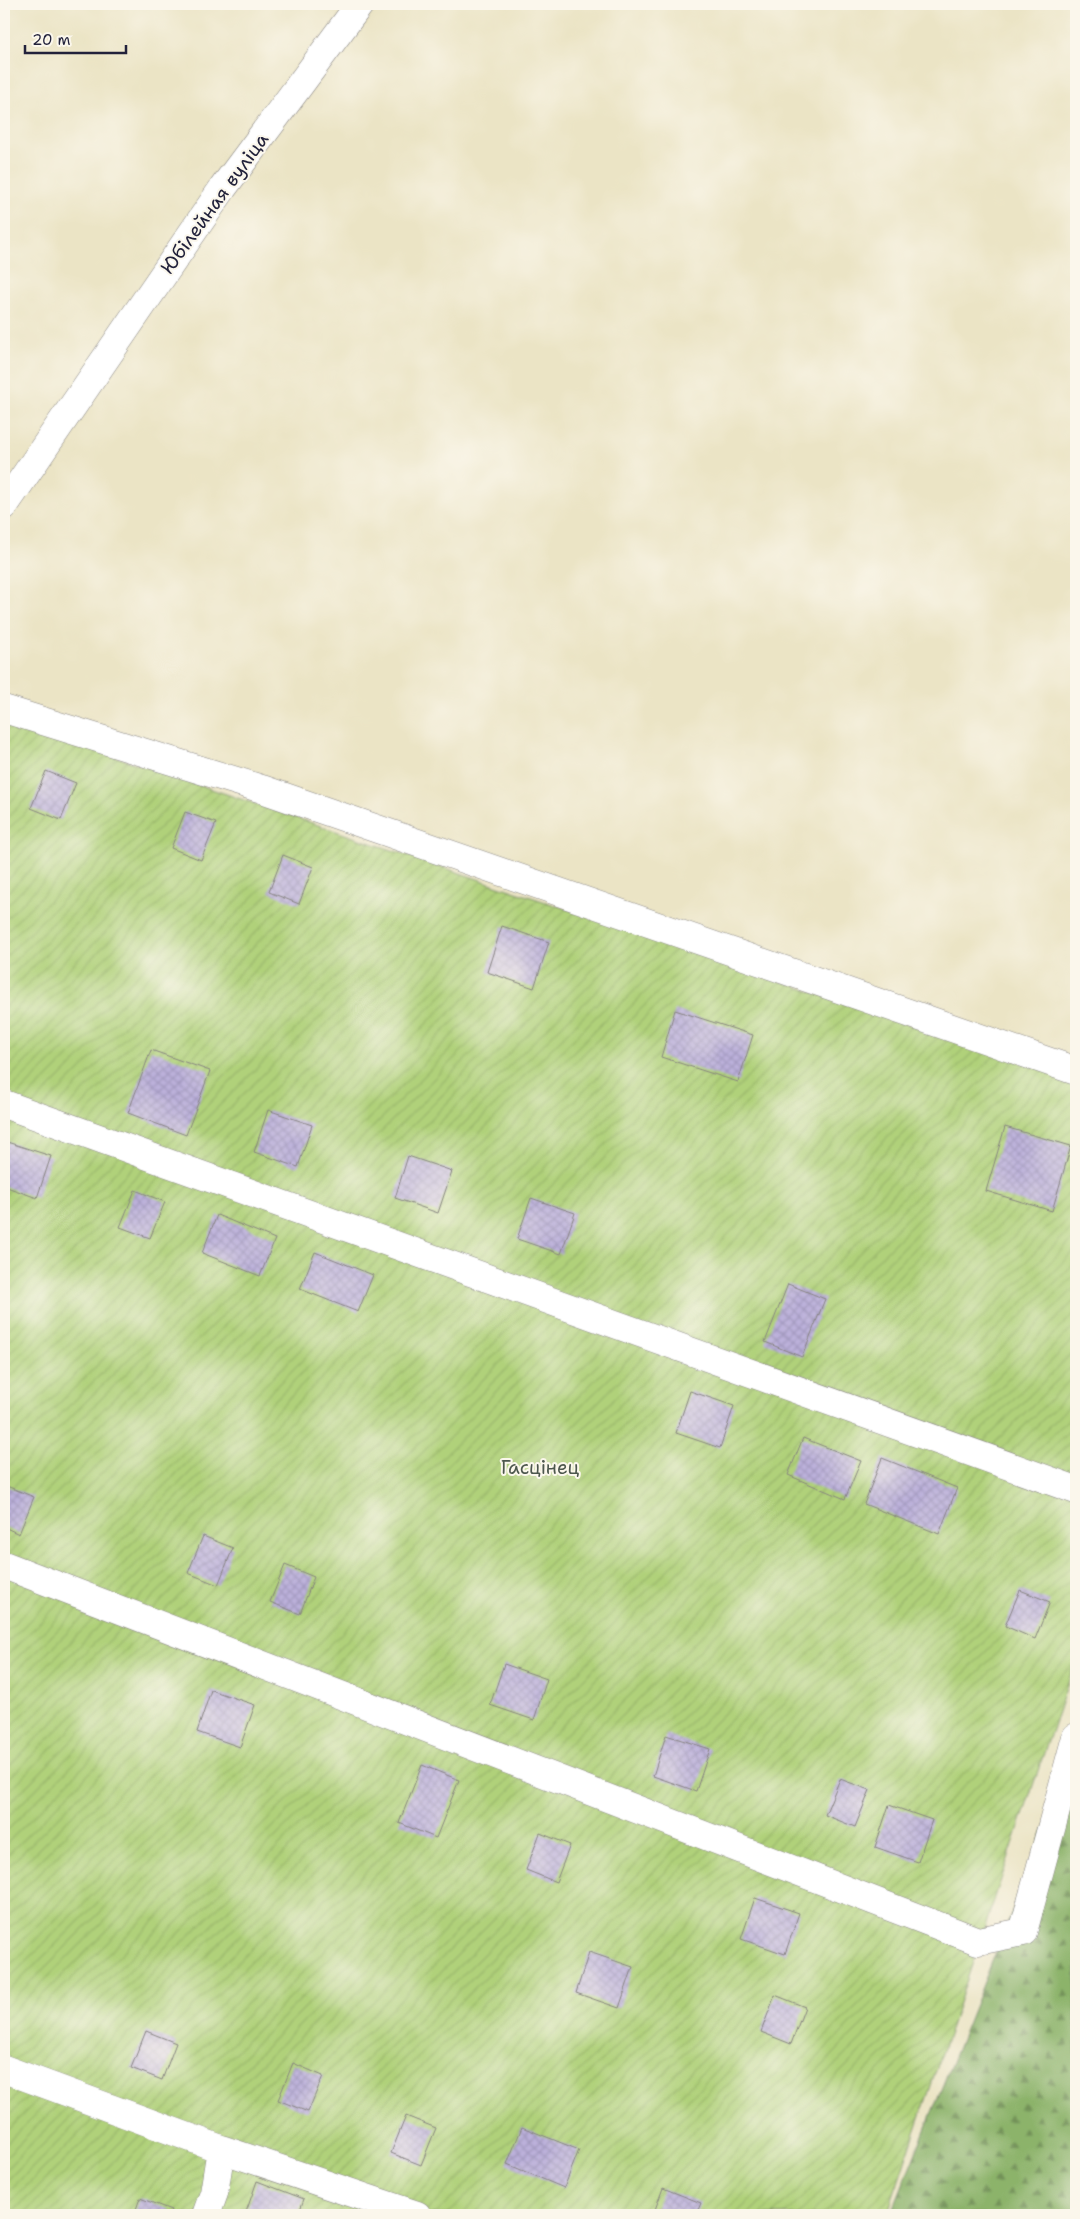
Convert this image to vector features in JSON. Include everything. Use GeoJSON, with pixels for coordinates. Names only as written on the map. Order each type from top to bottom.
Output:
{"type":"FeatureCollection","features":[{"type":"Feature","properties":{"kind":"street","name":"Юбілейная вуліца"},"geometry":{"type":"LineString","coordinates":[[4,506],[223,188],[360,4]]}},
{"type":"Feature","properties":{"kind":"street"},"geometry":{"type":"LineString","coordinates":[[4,709],[262,789],[1076,1071]]}},
{"type":"Feature","properties":{"kind":"street"},"geometry":{"type":"LineString","coordinates":[[4,1104],[1076,1490]]}},
{"type":"Feature","properties":{"kind":"street"},"geometry":{"type":"LineString","coordinates":[[4,1565],[978,1941],[1023,1932],[1076,1737]]}},
{"type":"Feature","properties":{"kind":"street"},"geometry":{"type":"LineString","coordinates":[[4,2069],[221,2150],[417,2215]]}},
{"type":"Feature","properties":{"kind":"street"},"geometry":{"type":"LineString","coordinates":[[206,2215],[214,2193],[221,2150]]}},
{"type":"Feature","properties":{"kind":"green space","name":"Гасцінец"},"geometry":{"type":"Polygon","coordinates":[[[4,719],[1076,1081],[1076,1659],[887,2215],[4,2215],[4,719]]]}},
{"type":"Feature","properties":{"kind":"green space"},"geometry":{"type":"Polygon","coordinates":[[[1076,1751],[1076,2215],[891,2215],[1076,1751]]]}},
{"type":"Feature","properties":{"kind":"building"},"geometry":{"type":"Polygon","coordinates":[[[46,771],[76,783],[61,820],[31,808],[46,771]]]}},
{"type":"Feature","properties":{"kind":"building"},"geometry":{"type":"Polygon","coordinates":[[[185,812],[216,823],[201,860],[171,848],[185,812]]]}},
{"type":"Feature","properties":{"kind":"building"},"geometry":{"type":"Polygon","coordinates":[[[283,855],[313,867],[299,904],[269,892],[283,855]]]}},
{"type":"Feature","properties":{"kind":"building"},"geometry":{"type":"Polygon","coordinates":[[[502,926],[549,942],[534,988],[487,972],[502,926]]]}},
{"type":"Feature","properties":{"kind":"building"},"geometry":{"type":"Polygon","coordinates":[[[675,1010],[753,1035],[738,1082],[661,1057],[675,1010]]]}},
{"type":"Feature","properties":{"kind":"building"},"geometry":{"type":"Polygon","coordinates":[[[151,1050],[210,1071],[186,1135],[128,1113],[151,1050]]]}},
{"type":"Feature","properties":{"kind":"building"},"geometry":{"type":"Polygon","coordinates":[[[268,1110],[312,1125],[298,1167],[254,1152],[268,1110]]]}},
{"type":"Feature","properties":{"kind":"building"},"geometry":{"type":"Polygon","coordinates":[[[1005,1127],[1071,1146],[1052,1211],[986,1191],[1005,1127]]]}},
{"type":"Feature","properties":{"kind":"building"},"geometry":{"type":"Polygon","coordinates":[[[7,1142],[51,1156],[37,1198],[4,1186],[4,1153],[7,1142]]]}},
{"type":"Feature","properties":{"kind":"building"},"geometry":{"type":"Polygon","coordinates":[[[408,1156],[452,1171],[438,1213],[395,1198],[408,1156]]]}},
{"type":"Feature","properties":{"kind":"building"},"geometry":{"type":"Polygon","coordinates":[[[135,1190],[165,1202],[150,1238],[120,1227],[135,1190]]]}},
{"type":"Feature","properties":{"kind":"building"},"geometry":{"type":"Polygon","coordinates":[[[531,1198],[575,1213],[561,1254],[517,1239],[531,1198]]]}},
{"type":"Feature","properties":{"kind":"building"},"geometry":{"type":"Polygon","coordinates":[[[217,1215],[275,1239],[260,1276],[202,1253],[217,1215]]]}},
{"type":"Feature","properties":{"kind":"building"},"geometry":{"type":"Polygon","coordinates":[[[315,1252],[373,1275],[358,1312],[300,1289],[315,1252]]]}},
{"type":"Feature","properties":{"kind":"building"},"geometry":{"type":"Polygon","coordinates":[[[788,1284],[825,1299],[802,1357],[765,1342],[788,1284]]]}},
{"type":"Feature","properties":{"kind":"building"},"geometry":{"type":"Polygon","coordinates":[[[690,1391],[734,1406],[720,1448],[676,1433],[690,1391]]]}},
{"type":"Feature","properties":{"kind":"building"},"geometry":{"type":"Polygon","coordinates":[[[803,1438],[861,1461],[845,1499],[788,1475],[803,1438]]]}},
{"type":"Feature","properties":{"kind":"building"},"geometry":{"type":"Polygon","coordinates":[[[882,1458],[957,1488],[939,1534],[864,1504],[882,1458]]]}},
{"type":"Feature","properties":{"kind":"building"},"geometry":{"type":"Polygon","coordinates":[[[4,1485],[34,1497],[19,1534],[4,1527],[4,1485]]]}},
{"type":"Feature","properties":{"kind":"building"},"geometry":{"type":"Polygon","coordinates":[[[203,1536],[233,1548],[218,1585],[188,1573],[203,1536]]]}},
{"type":"Feature","properties":{"kind":"building"},"geometry":{"type":"Polygon","coordinates":[[[285,1565],[314,1577],[300,1614],[270,1602],[285,1565]]]}},
{"type":"Feature","properties":{"kind":"building"},"geometry":{"type":"Polygon","coordinates":[[[1020,1590],[1050,1602],[1035,1639],[1005,1626],[1020,1590]]]}},
{"type":"Feature","properties":{"kind":"building"},"geometry":{"type":"Polygon","coordinates":[[[504,1664],[547,1679],[534,1720],[490,1705],[504,1664]]]}},
{"type":"Feature","properties":{"kind":"building"},"geometry":{"type":"Polygon","coordinates":[[[211,1690],[255,1705],[240,1747],[197,1732],[211,1690]]]}},
{"type":"Feature","properties":{"kind":"building"},"geometry":{"type":"Polygon","coordinates":[[[666,1735],[710,1749],[696,1791],[653,1776],[666,1735]]]}},
{"type":"Feature","properties":{"kind":"building"},"geometry":{"type":"Polygon","coordinates":[[[422,1765],[459,1780],[436,1838],[399,1823],[422,1765]]]}},
{"type":"Feature","properties":{"kind":"building"},"geometry":{"type":"Polygon","coordinates":[[[840,1779],[870,1790],[855,1827],[825,1815],[840,1779]]]}},
{"type":"Feature","properties":{"kind":"building"},"geometry":{"type":"Polygon","coordinates":[[[889,1805],[932,1820],[918,1862],[875,1847],[889,1805]]]}},
{"type":"Feature","properties":{"kind":"building"},"geometry":{"type":"Polygon","coordinates":[[[540,1833],[570,1845],[556,1882],[526,1870],[540,1833]]]}},
{"type":"Feature","properties":{"kind":"building"},"geometry":{"type":"Polygon","coordinates":[[[755,1898],[799,1913],[785,1954],[741,1939],[755,1898]]]}},
{"type":"Feature","properties":{"kind":"building"},"geometry":{"type":"Polygon","coordinates":[[[589,1952],[633,1967],[619,2008],[576,1993],[589,1952]]]}},
{"type":"Feature","properties":{"kind":"building"},"geometry":{"type":"Polygon","coordinates":[[[775,1995],[805,2007],[791,2044],[761,2032],[775,1995]]]}},
{"type":"Feature","properties":{"kind":"building"},"geometry":{"type":"Polygon","coordinates":[[[146,2031],[176,2043],[162,2080],[131,2068],[146,2031]]]}},
{"type":"Feature","properties":{"kind":"building"},"geometry":{"type":"Polygon","coordinates":[[[293,2063],[323,2076],[308,2112],[278,2100],[293,2063]]]}},
{"type":"Feature","properties":{"kind":"building"},"geometry":{"type":"Polygon","coordinates":[[[406,2116],[436,2128],[421,2165],[391,2153],[406,2116]]]}},
{"type":"Feature","properties":{"kind":"building"},"geometry":{"type":"Polygon","coordinates":[[[522,2127],[579,2150],[564,2188],[507,2164],[522,2127]]]}},
{"type":"Feature","properties":{"kind":"building"},"geometry":{"type":"Polygon","coordinates":[[[257,2181],[304,2199],[298,2215],[245,2215],[257,2181]]]}},
{"type":"Feature","properties":{"kind":"building"},"geometry":{"type":"Polygon","coordinates":[[[663,2188],[701,2203],[696,2215],[653,2215],[663,2188]]]}},
{"type":"Feature","properties":{"kind":"building"},"geometry":{"type":"Polygon","coordinates":[[[140,2198],[171,2210],[169,2215],[134,2215],[140,2198]]]}}]}
